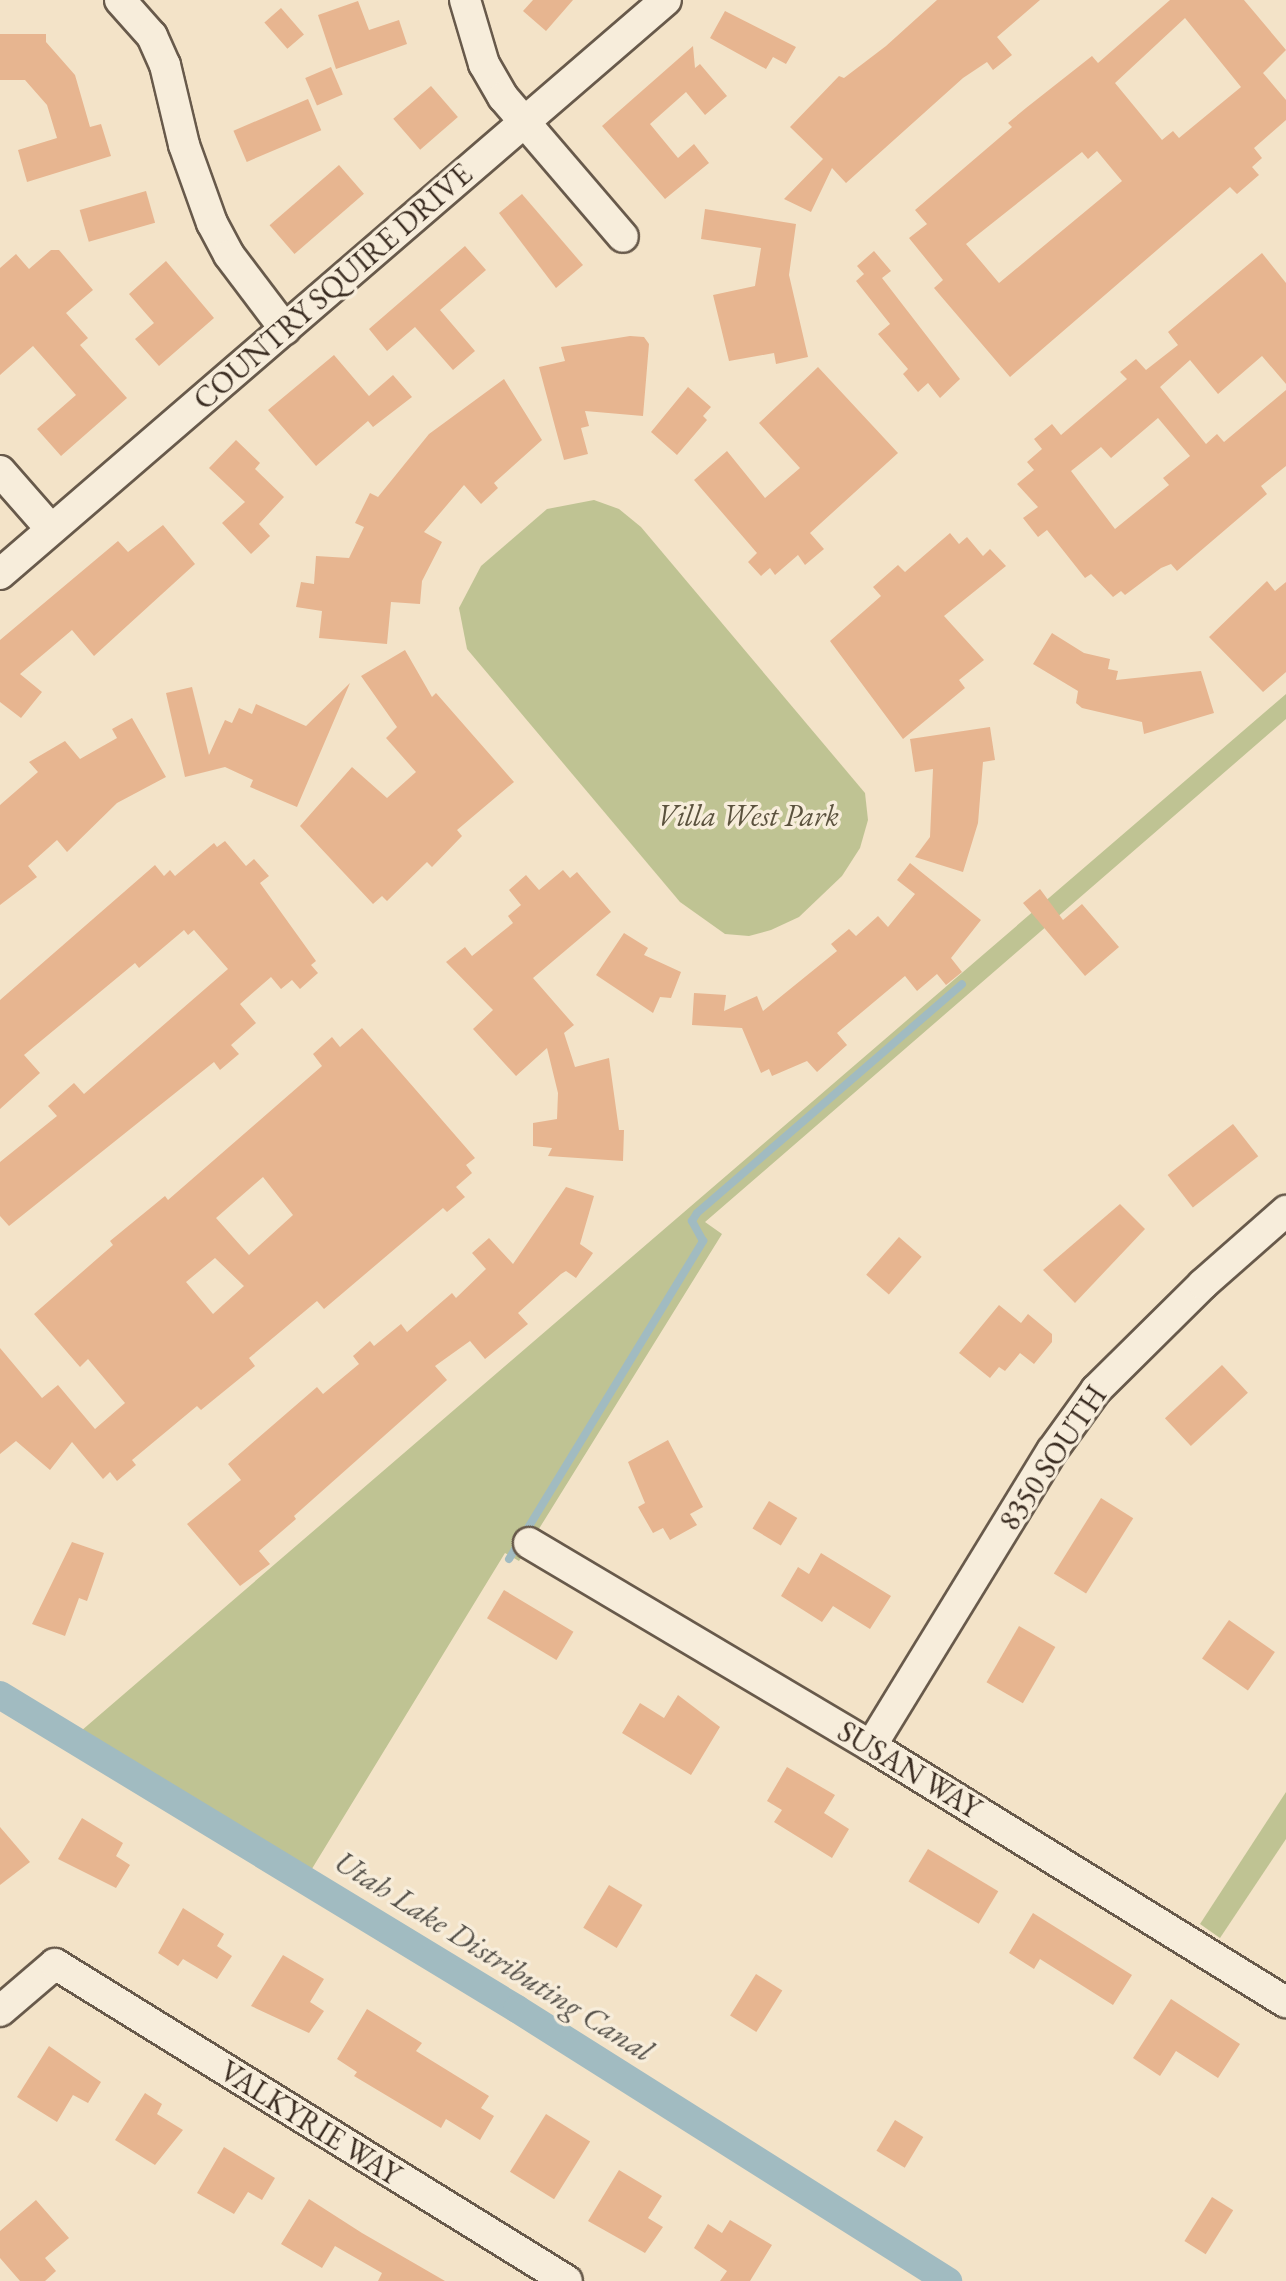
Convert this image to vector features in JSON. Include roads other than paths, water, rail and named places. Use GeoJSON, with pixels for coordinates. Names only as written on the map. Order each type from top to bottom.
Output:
{"type":"FeatureCollection","features":[{"type":"Feature","properties":{"kind":"street"},"geometry":{"type":"LineString","coordinates":[[120,0],[152,36],[165,65],[184,145],[212,223],[229,255],[285,329]]}},
{"type":"Feature","properties":{"kind":"street"},"geometry":{"type":"LineString","coordinates":[[465,0],[484,64],[525,122],[623,237]]}},
{"type":"Feature","properties":{"kind":"street","name":"COUNTRY SQUIRE DRIVE"},"geometry":{"type":"LineString","coordinates":[[0,574],[666,0]]}},
{"type":"Feature","properties":{"kind":"street"},"geometry":{"type":"LineString","coordinates":[[0,471],[51,529]]}},
{"type":"Feature","properties":{"kind":"street","name":"8350 SOUTH"},"geometry":{"type":"LineString","coordinates":[[871,1746],[1052,1451],[1096,1390],[1203,1284],[1286,1211]]}},
{"type":"Feature","properties":{"kind":"street","name":"SUSAN WAY"},"geometry":{"type":"LineString","coordinates":[[529,1543],[871,1746],[1286,2002]]}},
{"type":"Feature","properties":{"kind":"street","name":"VALKYRIE WAY"},"geometry":{"type":"LineString","coordinates":[[0,2011],[55,1964],[567,2281]]}},
{"type":"Feature","properties":{"kind":"waterway"},"geometry":{"type":"LineString","coordinates":[[509,1559],[703,1241],[692,1221],[697,1213],[962,984]]}},
{"type":"Feature","properties":{"kind":"waterway","name":"Utah Lake Distributing Canal"},"geometry":{"type":"LineString","coordinates":[[0,1695],[517,2009],[948,2281]]}},
{"type":"Feature","properties":{"kind":"park label","name":"Villa West Park"},"geometry":{"type":"Point","coordinates":[748,816]}}]}
